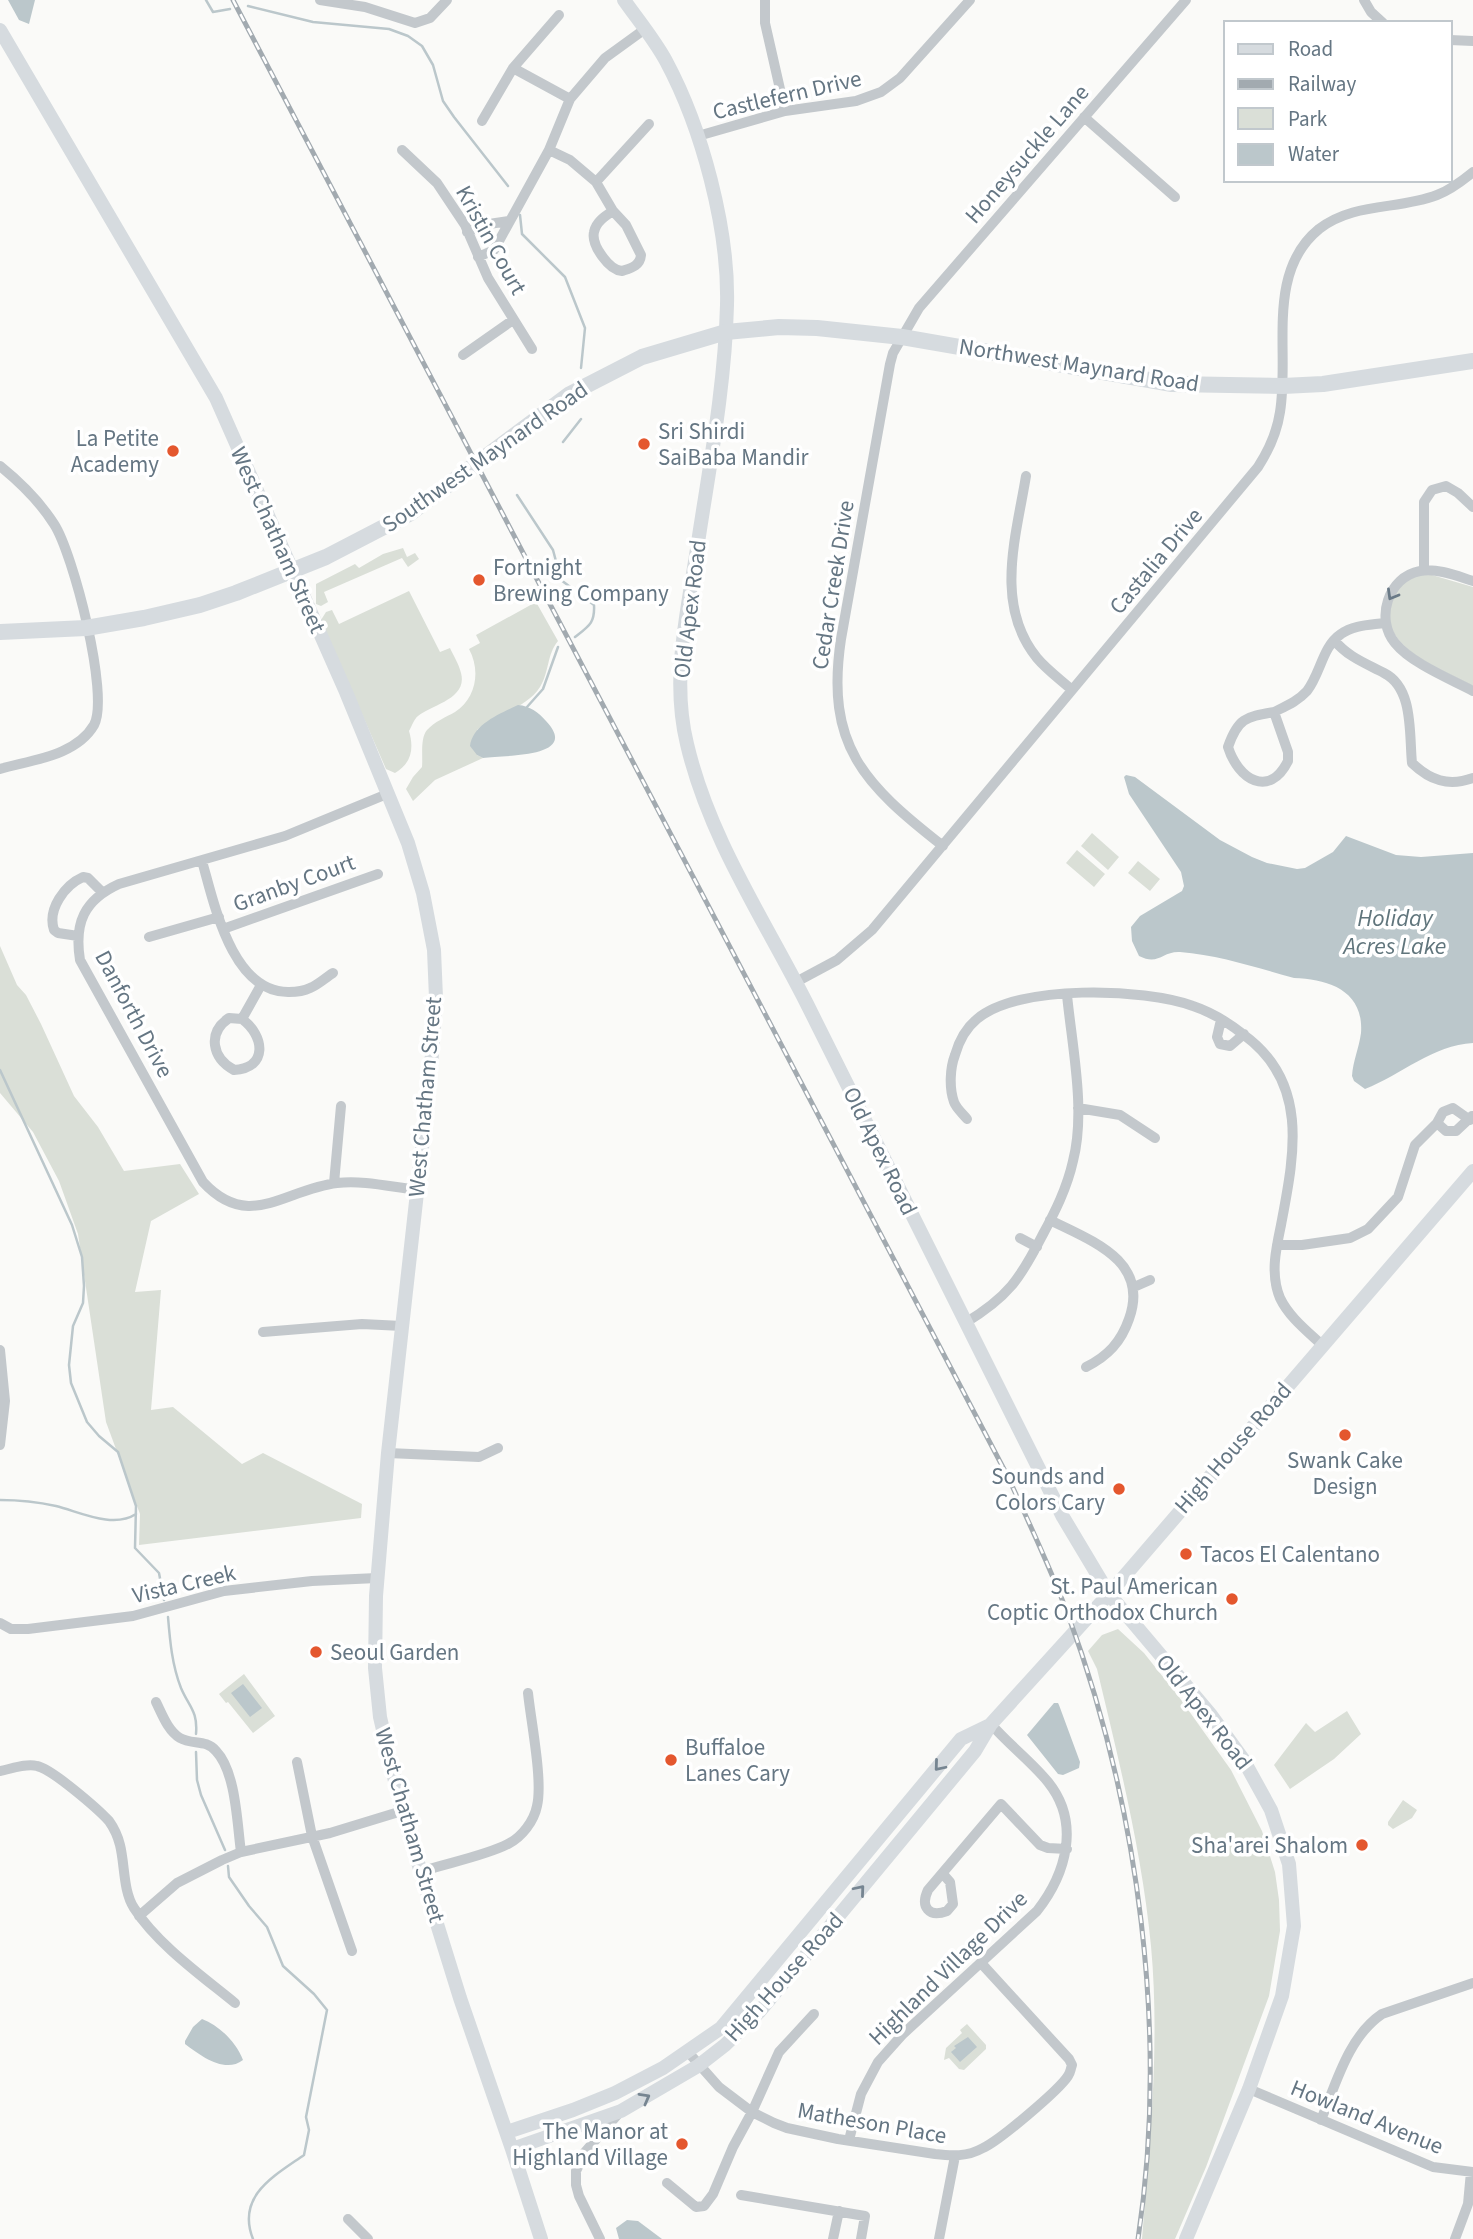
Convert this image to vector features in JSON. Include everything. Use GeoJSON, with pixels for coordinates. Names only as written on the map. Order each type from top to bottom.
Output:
{"type":"FeatureCollection","features":[{"type":"Feature","properties":{"kind":"main road","name":"Old Apex Road"},"geometry":{"type":"LineString","coordinates":[[624,0],[664,59],[688,107],[698,136],[717,215],[725,265],[726,332],[719,402],[680,661],[683,729],[693,767],[716,828],[796,982],[1063,1517],[1109,1594],[1211,1715],[1243,1759],[1271,1810],[1289,1864],[1293,1900],[1291,1951],[1282,1996],[1249,2089],[1187,2239]]}},
{"type":"Feature","properties":{"kind":"main road","name":"West Chatham Street"},"geometry":{"type":"LineString","coordinates":[[0,30],[211,389],[346,692],[408,843],[418,877],[434,950],[436,998],[377,1578],[374,1644],[380,1717],[402,1811],[460,1998],[541,2239]]}},
{"type":"Feature","properties":{"kind":"main road","name":"Northwest Maynard Road"},"geometry":{"type":"LineString","coordinates":[[726,332],[779,327],[817,328],[902,337],[1172,384],[1323,384],[1473,361]]}},
{"type":"Feature","properties":{"kind":"main road","name":"Southwest Maynard Road"},"geometry":{"type":"LineString","coordinates":[[0,632],[86,628],[144,618],[200,605],[290,570],[362,540],[409,514],[570,394],[642,357],[726,332]]}},
{"type":"Feature","properties":{"kind":"main road","name":"High House Road"},"geometry":{"type":"LineString","coordinates":[[512,2149],[621,2111],[698,2066],[725,2045],[759,2012],[975,1751],[991,1724],[1109,1594],[1473,1171]]}},
{"type":"Feature","properties":{"kind":"main road","name":"High House Road"},"geometry":{"type":"LineString","coordinates":[[507,2132],[615,2093],[688,2052],[721,2028],[961,1739],[991,1724]]}},
{"type":"Feature","properties":{"kind":"street"},"geometry":{"type":"LineString","coordinates":[[320,0],[365,7],[419,23],[430,18],[447,0]]}},
{"type":"Feature","properties":{"kind":"street"},"geometry":{"type":"LineString","coordinates":[[765,0],[765,23],[785,111]]}},
{"type":"Feature","properties":{"kind":"street","name":"Castlefern Drive"},"geometry":{"type":"LineString","coordinates":[[698,136],[785,111],[856,101],[881,92],[900,78],[970,0]]}},
{"type":"Feature","properties":{"kind":"street","name":"Honeysuckle Lane"},"geometry":{"type":"LineString","coordinates":[[902,337],[919,308],[1186,0]]}},
{"type":"Feature","properties":{"kind":"street"},"geometry":{"type":"LineString","coordinates":[[1364,0],[1381,21]]}},
{"type":"Feature","properties":{"kind":"street"},"geometry":{"type":"LineString","coordinates":[[482,121],[513,68],[559,15]]}},
{"type":"Feature","properties":{"kind":"street"},"geometry":{"type":"LineString","coordinates":[[478,257],[494,250],[549,150],[570,99],[605,58],[645,29]]}},
{"type":"Feature","properties":{"kind":"street"},"geometry":{"type":"LineString","coordinates":[[1452,40],[1473,41]]}},
{"type":"Feature","properties":{"kind":"street"},"geometry":{"type":"LineString","coordinates":[[513,68],[570,99]]}},
{"type":"Feature","properties":{"kind":"street"},"geometry":{"type":"LineString","coordinates":[[1084,117],[1175,197]]}},
{"type":"Feature","properties":{"kind":"street"},"geometry":{"type":"LineString","coordinates":[[596,182],[649,124]]}},
{"type":"Feature","properties":{"kind":"street","name":"Kristin Court"},"geometry":{"type":"LineString","coordinates":[[402,150],[437,183],[467,232],[488,278],[531,349]]}},
{"type":"Feature","properties":{"kind":"street"},"geometry":{"type":"LineString","coordinates":[[549,150],[570,160],[596,182],[613,211],[626,225],[640,255],[638,264],[622,271],[613,268],[593,235],[598,223],[613,211]]}},
{"type":"Feature","properties":{"kind":"street","name":"Castalia Drive"},"geometry":{"type":"LineString","coordinates":[[796,982],[836,960],[864,938],[1258,467],[1267,453],[1277,425],[1283,386],[1285,289],[1293,263],[1308,240],[1332,220],[1344,214],[1437,195],[1473,172]]}},
{"type":"Feature","properties":{"kind":"street"},"geometry":{"type":"LineString","coordinates":[[467,232],[489,224],[509,221]]}},
{"type":"Feature","properties":{"kind":"street"},"geometry":{"type":"LineString","coordinates":[[463,355],[513,320]]}},
{"type":"Feature","properties":{"kind":"street","name":"Cedar Creek Drive"},"geometry":{"type":"LineString","coordinates":[[902,337],[893,353],[889,369],[841,639],[837,701],[850,747],[870,782],[943,846]]}},
{"type":"Feature","properties":{"kind":"street"},"geometry":{"type":"LineString","coordinates":[[0,466],[29,492],[55,524],[73,566],[99,706],[93,726],[76,745],[0,769]]}},
{"type":"Feature","properties":{"kind":"street"},"geometry":{"type":"LineString","coordinates":[[1026,476],[1013,556],[1012,600],[1018,623],[1035,655],[1073,690]]}},
{"type":"Feature","properties":{"kind":"street"},"geometry":{"type":"LineString","coordinates":[[1424,570],[1424,502],[1432,490],[1446,486],[1473,507]]}},
{"type":"Feature","properties":{"kind":"street"},"geometry":{"type":"LineString","coordinates":[[1473,581],[1444,572],[1424,570],[1407,576],[1395,587],[1385,610],[1384,623],[1389,635],[1404,652],[1473,691]]}},
{"type":"Feature","properties":{"kind":"street"},"geometry":{"type":"LineString","coordinates":[[1275,712],[1289,761],[1278,776],[1270,780],[1256,780],[1241,772],[1228,747],[1236,729],[1244,720],[1275,712],[1307,691],[1334,640],[1341,633],[1353,627],[1384,623]]}},
{"type":"Feature","properties":{"kind":"street"},"geometry":{"type":"LineString","coordinates":[[1334,640],[1352,658],[1387,674],[1401,688],[1406,706],[1412,763],[1429,778],[1439,781],[1459,782],[1473,778]]}},
{"type":"Feature","properties":{"kind":"street"},"geometry":{"type":"LineString","coordinates":[[78,936],[54,930],[52,915],[67,887],[83,877],[88,878],[102,892],[119,884],[285,836],[387,794]]}},
{"type":"Feature","properties":{"kind":"street"},"geometry":{"type":"LineString","coordinates":[[202,861],[223,929],[245,970],[261,985],[280,992],[298,991],[309,989],[333,973]]}},
{"type":"Feature","properties":{"kind":"street","name":"Granby Court"},"geometry":{"type":"LineString","coordinates":[[223,929],[378,874]]}},
{"type":"Feature","properties":{"kind":"street","name":"Danforth Drive"},"geometry":{"type":"LineString","coordinates":[[102,892],[85,912],[78,936],[80,960],[203,1182],[214,1193],[227,1202],[254,1207],[334,1183],[355,1182],[418,1190]]}},
{"type":"Feature","properties":{"kind":"street"},"geometry":{"type":"LineString","coordinates":[[149,937],[219,917]]}},
{"type":"Feature","properties":{"kind":"street"},"geometry":{"type":"LineString","coordinates":[[242,1019],[261,985]]}},
{"type":"Feature","properties":{"kind":"street"},"geometry":{"type":"LineString","coordinates":[[967,1119],[954,1102],[951,1068],[956,1050],[969,1027],[989,1011],[1004,1005],[1107,992],[1154,996],[1194,1006],[1244,1034],[1262,1051],[1276,1072],[1286,1091],[1292,1115],[1293,1154],[1277,1245],[1275,1275],[1280,1296],[1289,1313],[1322,1345]]}},
{"type":"Feature","properties":{"kind":"street"},"geometry":{"type":"LineString","coordinates":[[965,1323],[1009,1291],[1024,1271],[1051,1220],[1067,1182],[1074,1159],[1078,1108],[1067,995]]}},
{"type":"Feature","properties":{"kind":"street"},"geometry":{"type":"LineString","coordinates":[[229,1018],[242,1019],[253,1029],[260,1050],[253,1064],[234,1070],[221,1059],[214,1035],[229,1018]]}},
{"type":"Feature","properties":{"kind":"street"},"geometry":{"type":"LineString","coordinates":[[1221,1020],[1217,1037],[1220,1044],[1230,1046],[1244,1034]]}},
{"type":"Feature","properties":{"kind":"street"},"geometry":{"type":"LineString","coordinates":[[334,1183],[341,1106]]}},
{"type":"Feature","properties":{"kind":"street"},"geometry":{"type":"LineString","coordinates":[[1078,1108],[1120,1115],[1155,1138]]}},
{"type":"Feature","properties":{"kind":"street"},"geometry":{"type":"LineString","coordinates":[[1277,1245],[1303,1245],[1350,1238],[1368,1229],[1398,1197],[1415,1145],[1437,1123],[1440,1115],[1450,1108],[1457,1109],[1471,1118],[1456,1131],[1446,1131],[1437,1123]]}},
{"type":"Feature","properties":{"kind":"street"},"geometry":{"type":"LineString","coordinates":[[1051,1220],[1109,1251],[1124,1267],[1134,1287],[1131,1313],[1119,1341],[1104,1358],[1086,1367]]}},
{"type":"Feature","properties":{"kind":"street"},"geometry":{"type":"LineString","coordinates":[[1020,1238],[1037,1247]]}},
{"type":"Feature","properties":{"kind":"street"},"geometry":{"type":"LineString","coordinates":[[1134,1287],[1150,1280]]}},
{"type":"Feature","properties":{"kind":"street"},"geometry":{"type":"LineString","coordinates":[[263,1332],[362,1324],[402,1326]]}},
{"type":"Feature","properties":{"kind":"street"},"geometry":{"type":"LineString","coordinates":[[0,1350],[4,1369],[5,1401],[0,1445]]}},
{"type":"Feature","properties":{"kind":"street"},"geometry":{"type":"LineString","coordinates":[[388,1452],[479,1457],[498,1448]]}},
{"type":"Feature","properties":{"kind":"street","name":"Vista Creek"},"geometry":{"type":"LineString","coordinates":[[0,1623],[11,1629],[52,1626],[133,1616],[224,1591],[312,1581],[377,1578]]}},
{"type":"Feature","properties":{"kind":"street"},"geometry":{"type":"LineString","coordinates":[[421,1872],[509,1843],[526,1829],[533,1819],[537,1809],[538,1786],[528,1693]]}},
{"type":"Feature","properties":{"kind":"street"},"geometry":{"type":"LineString","coordinates":[[156,1702],[169,1727],[177,1735],[186,1741],[207,1744],[220,1757],[229,1776],[241,1852]]}},
{"type":"Feature","properties":{"kind":"street","name":"Highland Village Drive"},"geometry":{"type":"LineString","coordinates":[[849,2140],[861,2094],[878,2062],[903,2034],[1043,1902],[1060,1874],[1067,1849],[1067,1825],[1058,1795],[991,1724]]}},
{"type":"Feature","properties":{"kind":"street"},"geometry":{"type":"LineString","coordinates":[[297,1762],[312,1836],[352,1951]]}},
{"type":"Feature","properties":{"kind":"street"},"geometry":{"type":"LineString","coordinates":[[0,1771],[34,1765],[47,1770],[111,1824],[120,1845],[130,1900],[139,1916],[183,1959],[235,2003]]}},
{"type":"Feature","properties":{"kind":"street"},"geometry":{"type":"LineString","coordinates":[[943,1874],[1001,1804],[1040,1845],[1067,1849]]}},
{"type":"Feature","properties":{"kind":"street"},"geometry":{"type":"LineString","coordinates":[[139,1916],[177,1883],[241,1852],[402,1811]]}},
{"type":"Feature","properties":{"kind":"street","name":"Matheson Place"},"geometry":{"type":"LineString","coordinates":[[688,2052],[719,2087],[752,2112],[787,2128],[955,2156],[982,2149],[998,2139],[1064,2080],[1071,2068],[1069,2059],[981,1963]]}},
{"type":"Feature","properties":{"kind":"street"},"geometry":{"type":"LineString","coordinates":[[1321,2120],[1353,2046],[1372,2021],[1382,2014],[1473,1983]]}},
{"type":"Feature","properties":{"kind":"street"},"geometry":{"type":"LineString","coordinates":[[667,2183],[694,2206],[704,2206],[715,2190],[772,2064],[779,2052],[814,2014]]}},
{"type":"Feature","properties":{"kind":"street","name":"Howland Avenue"},"geometry":{"type":"LineString","coordinates":[[1249,2089],[1433,2167],[1472,2172]]}},
{"type":"Feature","properties":{"kind":"street"},"geometry":{"type":"LineString","coordinates":[[600,2239],[579,2196],[576,2171],[585,2152],[621,2111]]}},
{"type":"Feature","properties":{"kind":"street"},"geometry":{"type":"LineString","coordinates":[[939,2239],[955,2156]]}},
{"type":"Feature","properties":{"kind":"street"},"geometry":{"type":"LineString","coordinates":[[1455,2239],[1468,2204],[1472,2172]]}},
{"type":"Feature","properties":{"kind":"street"},"geometry":{"type":"LineString","coordinates":[[741,2195],[865,2216],[861,2239]]}},
{"type":"Feature","properties":{"kind":"street"},"geometry":{"type":"LineString","coordinates":[[833,2239],[839,2211]]}},
{"type":"Feature","properties":{"kind":"street"},"geometry":{"type":"LineString","coordinates":[[348,2219],[368,2239]]}},
{"type":"Feature","properties":{"kind":"green space"},"geometry":{"type":"Polygon","coordinates":[[[403,548],[407,557],[415,553],[419,559],[408,567],[402,558],[324,592],[328,602],[321,606],[316,604],[316,584],[355,564],[359,568],[383,554],[403,548]]]}},
{"type":"Feature","properties":{"kind":"green space"},"geometry":{"type":"Polygon","coordinates":[[[1420,575],[1432,575],[1473,587],[1473,686],[1416,655],[1403,645],[1394,633],[1389,619],[1394,594],[1401,586],[1420,575]]]}},
{"type":"Feature","properties":{"kind":"green space"},"geometry":{"type":"Polygon","coordinates":[[[409,591],[440,652],[450,648],[460,670],[462,682],[454,695],[415,719],[409,731],[410,755],[405,765],[395,773],[386,769],[321,620],[326,612],[332,610],[339,624],[409,591]]]}},
{"type":"Feature","properties":{"kind":"green space"},"geometry":{"type":"Polygon","coordinates":[[[536,602],[558,641],[540,687],[527,701],[477,730],[477,755],[483,758],[435,780],[413,801],[406,789],[422,767],[425,733],[462,706],[472,692],[475,666],[469,649],[480,643],[476,635],[536,602]]]}},
{"type":"Feature","properties":{"kind":"green space"},"geometry":{"type":"Polygon","coordinates":[[[1092,833],[1119,857],[1108,870],[1081,846],[1092,833]]]}},
{"type":"Feature","properties":{"kind":"green space"},"geometry":{"type":"Polygon","coordinates":[[[1077,850],[1105,874],[1094,887],[1066,863],[1077,850]]]}},
{"type":"Feature","properties":{"kind":"green space"},"geometry":{"type":"Polygon","coordinates":[[[1138,861],[1160,879],[1150,891],[1128,873],[1138,861]]]}},
{"type":"Feature","properties":{"kind":"green space"},"geometry":{"type":"Polygon","coordinates":[[[0,946],[17,985],[26,995],[41,1024],[74,1096],[98,1127],[124,1171],[180,1164],[199,1194],[151,1221],[135,1292],[161,1290],[151,1410],[173,1407],[242,1464],[263,1453],[362,1504],[361,1518],[139,1545],[140,1514],[106,1422],[78,1234],[59,1181],[33,1132],[0,1093],[0,946]]]}},
{"type":"Feature","properties":{"kind":"green space"},"geometry":{"type":"Polygon","coordinates":[[[1118,1629],[1144,1653],[1231,1770],[1262,1831],[1275,1872],[1279,1900],[1280,1931],[1269,1996],[1206,2167],[1175,2239],[1142,2239],[1154,2056],[1151,1946],[1129,1807],[1097,1669],[1088,1651],[1102,1635],[1118,1629]]]}},
{"type":"Feature","properties":{"kind":"green space"},"geometry":{"type":"Polygon","coordinates":[[[244,1674],[275,1716],[253,1733],[219,1694],[244,1674]]]}},
{"type":"Feature","properties":{"kind":"green space"},"geometry":{"type":"Polygon","coordinates":[[[1347,1711],[1361,1734],[1334,1759],[1290,1789],[1274,1765],[1306,1723],[1315,1732],[1347,1711]]]}},
{"type":"Feature","properties":{"kind":"green space"},"geometry":{"type":"Polygon","coordinates":[[[1403,1800],[1417,1810],[1412,1818],[1393,1829],[1388,1822],[1403,1800]]]}},
{"type":"Feature","properties":{"kind":"green space"},"geometry":{"type":"Polygon","coordinates":[[[967,2024],[986,2045],[986,2049],[964,2070],[959,2069],[949,2058],[944,2060],[946,2048],[962,2033],[960,2030],[967,2024]]]}},
{"type":"Feature","properties":{"kind":"water"},"geometry":{"type":"Polygon","coordinates":[[[8,0],[35,0],[29,24],[19,20],[8,0]]]}},
{"type":"Feature","properties":{"kind":"water"},"geometry":{"type":"Polygon","coordinates":[[[518,705],[530,708],[543,718],[554,733],[554,742],[547,748],[522,755],[483,758],[477,755],[470,746],[476,732],[488,721],[518,705]]]}},
{"type":"Feature","properties":{"kind":"water","name":"Holiday Acres Lake"},"geometry":{"type":"Polygon","coordinates":[[[1124,777],[1135,777],[1220,840],[1267,863],[1305,868],[1333,852],[1346,836],[1396,855],[1421,857],[1473,853],[1473,1043],[1444,1049],[1365,1089],[1354,1081],[1352,1076],[1361,1033],[1360,1019],[1357,1007],[1342,990],[1320,981],[1294,978],[1209,956],[1174,952],[1156,959],[1139,956],[1132,941],[1131,927],[1140,916],[1182,891],[1184,886],[1181,872],[1129,794],[1124,777]]]}},
{"type":"Feature","properties":{"kind":"water"},"geometry":{"type":"Polygon","coordinates":[[[243,1684],[262,1708],[250,1717],[231,1693],[243,1684]]]}},
{"type":"Feature","properties":{"kind":"water"},"geometry":{"type":"Polygon","coordinates":[[[1054,1703],[1059,1705],[1080,1762],[1079,1768],[1063,1775],[1058,1774],[1027,1735],[1054,1703]]]}},
{"type":"Feature","properties":{"kind":"water"},"geometry":{"type":"Polygon","coordinates":[[[202,2019],[227,2035],[243,2060],[229,2065],[213,2062],[185,2044],[193,2027],[202,2019]]]}},
{"type":"Feature","properties":{"kind":"water"},"geometry":{"type":"Polygon","coordinates":[[[968,2037],[977,2047],[960,2062],[951,2052],[956,2048],[954,2046],[968,2037]]]}},
{"type":"Feature","properties":{"kind":"water"},"geometry":{"type":"Polygon","coordinates":[[[627,2220],[638,2221],[662,2239],[619,2239],[616,2228],[627,2220]]]}},
{"type":"Feature","properties":{"kind":"waterway"},"geometry":{"type":"LineString","coordinates":[[206,0],[213,12],[230,9]]}},
{"type":"Feature","properties":{"kind":"waterway"},"geometry":{"type":"LineString","coordinates":[[248,6],[313,22],[389,29],[408,36],[422,46],[433,65],[443,101],[508,186]]}},
{"type":"Feature","properties":{"kind":"waterway"},"geometry":{"type":"LineString","coordinates":[[520,215],[522,234],[565,277],[585,328],[581,368]]}},
{"type":"Feature","properties":{"kind":"waterway"},"geometry":{"type":"LineString","coordinates":[[563,442],[581,419]]}},
{"type":"Feature","properties":{"kind":"waterway"},"geometry":{"type":"LineString","coordinates":[[517,495],[553,550],[561,580],[594,605],[590,624],[575,637]]}},
{"type":"Feature","properties":{"kind":"waterway"},"geometry":{"type":"LineString","coordinates":[[527,707],[543,689],[558,647]]}},
{"type":"Feature","properties":{"kind":"waterway"},"geometry":{"type":"LineString","coordinates":[[0,1070],[72,1225],[82,1257],[83,1303],[73,1326],[69,1365],[71,1383],[87,1422],[118,1452],[136,1506],[135,1548],[159,1573],[164,1600]]}},
{"type":"Feature","properties":{"kind":"waterway"},"geometry":{"type":"LineString","coordinates":[[0,1500],[49,1505],[107,1520],[136,1514]]}},
{"type":"Feature","properties":{"kind":"waterway"},"geometry":{"type":"LineString","coordinates":[[168,1617],[175,1671],[194,1714],[196,1734]]}},
{"type":"Feature","properties":{"kind":"waterway"},"geometry":{"type":"LineString","coordinates":[[196,1752],[197,1780],[201,1795],[225,1850]]}},
{"type":"Feature","properties":{"kind":"waterway"},"geometry":{"type":"LineString","coordinates":[[228,1866],[229,1877],[267,1927],[283,1966],[314,1994],[327,2010],[306,2117],[309,2130],[304,2155],[270,2179],[254,2199],[249,2224],[253,2239]]}},
{"type":"Feature","properties":{"kind":"railway"},"geometry":{"type":"LineString","coordinates":[[233,0],[1007,1475],[1060,1594],[1092,1686],[1113,1763],[1141,1921],[1148,2002],[1150,2082],[1147,2161],[1138,2239]]}},
{"type":"Feature","properties":{"kind":"place","name":"Sri Shirdi SaiBaba Mandir"},"geometry":{"type":"Point","coordinates":[644,444]}},
{"type":"Feature","properties":{"kind":"place","name":"La Petite Academy"},"geometry":{"type":"Point","coordinates":[173,451]}},
{"type":"Feature","properties":{"kind":"place","name":"Fortnight Brewing Company"},"geometry":{"type":"Point","coordinates":[479,580]}},
{"type":"Feature","properties":{"kind":"place","name":"Swank Cake Design"},"geometry":{"type":"Point","coordinates":[1345,1435]}},
{"type":"Feature","properties":{"kind":"place","name":"Sounds and Colors Cary"},"geometry":{"type":"Point","coordinates":[1119,1489]}},
{"type":"Feature","properties":{"kind":"place","name":"Tacos El Calentano"},"geometry":{"type":"Point","coordinates":[1186,1554]}},
{"type":"Feature","properties":{"kind":"place","name":"St. Paul American Coptic Orthodox Church"},"geometry":{"type":"Point","coordinates":[1232,1599]}},
{"type":"Feature","properties":{"kind":"place","name":"Seoul Garden"},"geometry":{"type":"Point","coordinates":[316,1652]}},
{"type":"Feature","properties":{"kind":"place","name":"Buffaloe Lanes Cary"},"geometry":{"type":"Point","coordinates":[671,1760]}},
{"type":"Feature","properties":{"kind":"place","name":"Sha'arei Shalom"},"geometry":{"type":"Point","coordinates":[1362,1845]}},
{"type":"Feature","properties":{"kind":"place","name":"The Manor at Highland Village"},"geometry":{"type":"Point","coordinates":[682,2144]}}]}
